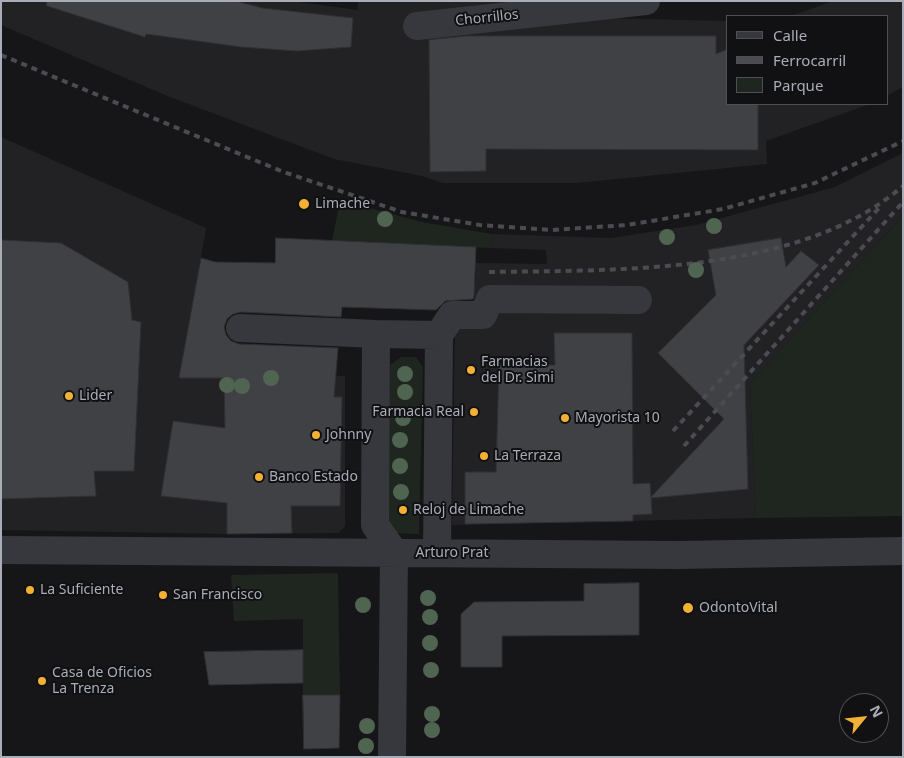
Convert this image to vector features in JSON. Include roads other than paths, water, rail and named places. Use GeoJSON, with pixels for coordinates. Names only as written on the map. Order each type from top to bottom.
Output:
{"type":"FeatureCollection","features":[{"type":"Feature","properties":{"kind":"street","name":"Chorrillos"},"geometry":{"type":"LineString","coordinates":[[417,26],[646,1]]}},
{"type":"Feature","properties":{"kind":"street"},"geometry":{"type":"LineString","coordinates":[[437,553],[439,335],[452,315],[483,316],[490,299],[638,300]]}},
{"type":"Feature","properties":{"kind":"street"},"geometry":{"type":"LineString","coordinates":[[240,328],[439,335]]}},
{"type":"Feature","properties":{"kind":"street"},"geometry":{"type":"LineString","coordinates":[[376,334],[374,525],[394,552],[392,757]]}},
{"type":"Feature","properties":{"kind":"street","name":"Arturo Prat"},"geometry":{"type":"LineString","coordinates":[[1,550],[678,554],[903,551]]}},
{"type":"Feature","properties":{"kind":"railway"},"geometry":{"type":"LineString","coordinates":[[1,55],[281,171],[402,212],[480,225],[552,230],[627,225],[723,209],[815,183],[903,141]]}},
{"type":"Feature","properties":{"kind":"railway"},"geometry":{"type":"LineString","coordinates":[[489,272],[650,267],[706,262],[761,252],[813,237],[861,215],[903,186]]}},
{"type":"Feature","properties":{"kind":"railway"},"geometry":{"type":"LineString","coordinates":[[684,446],[903,202]]}},
{"type":"Feature","properties":{"kind":"railway"},"geometry":{"type":"LineString","coordinates":[[673,431],[880,207]]}},
{"type":"Feature","properties":{"kind":"place","name":"Limache"},"geometry":{"type":"Point","coordinates":[304,204]}},
{"type":"Feature","properties":{"kind":"place","name":"Farmacias del Dr. Simi"},"geometry":{"type":"Point","coordinates":[471,370]}},
{"type":"Feature","properties":{"kind":"place","name":"Lider"},"geometry":{"type":"Point","coordinates":[69,396]}},
{"type":"Feature","properties":{"kind":"place","name":"Farmacia Real"},"geometry":{"type":"Point","coordinates":[474,412]}},
{"type":"Feature","properties":{"kind":"place","name":"Mayorista 10"},"geometry":{"type":"Point","coordinates":[565,418]}},
{"type":"Feature","properties":{"kind":"place","name":"Johnny"},"geometry":{"type":"Point","coordinates":[316,435]}},
{"type":"Feature","properties":{"kind":"place","name":"La Terraza"},"geometry":{"type":"Point","coordinates":[484,456]}},
{"type":"Feature","properties":{"kind":"place","name":"Banco Estado"},"geometry":{"type":"Point","coordinates":[259,477]}},
{"type":"Feature","properties":{"kind":"place","name":"Reloj de Limache"},"geometry":{"type":"Point","coordinates":[403,510]}},
{"type":"Feature","properties":{"kind":"place","name":"La Suficiente"},"geometry":{"type":"Point","coordinates":[30,590]}},
{"type":"Feature","properties":{"kind":"place","name":"San Francisco"},"geometry":{"type":"Point","coordinates":[163,595]}},
{"type":"Feature","properties":{"kind":"place","name":"OdontoVital"},"geometry":{"type":"Point","coordinates":[688,608]}},
{"type":"Feature","properties":{"kind":"place","name":"Casa de Oficios La Trenza"},"geometry":{"type":"Point","coordinates":[42,681]}}]}
